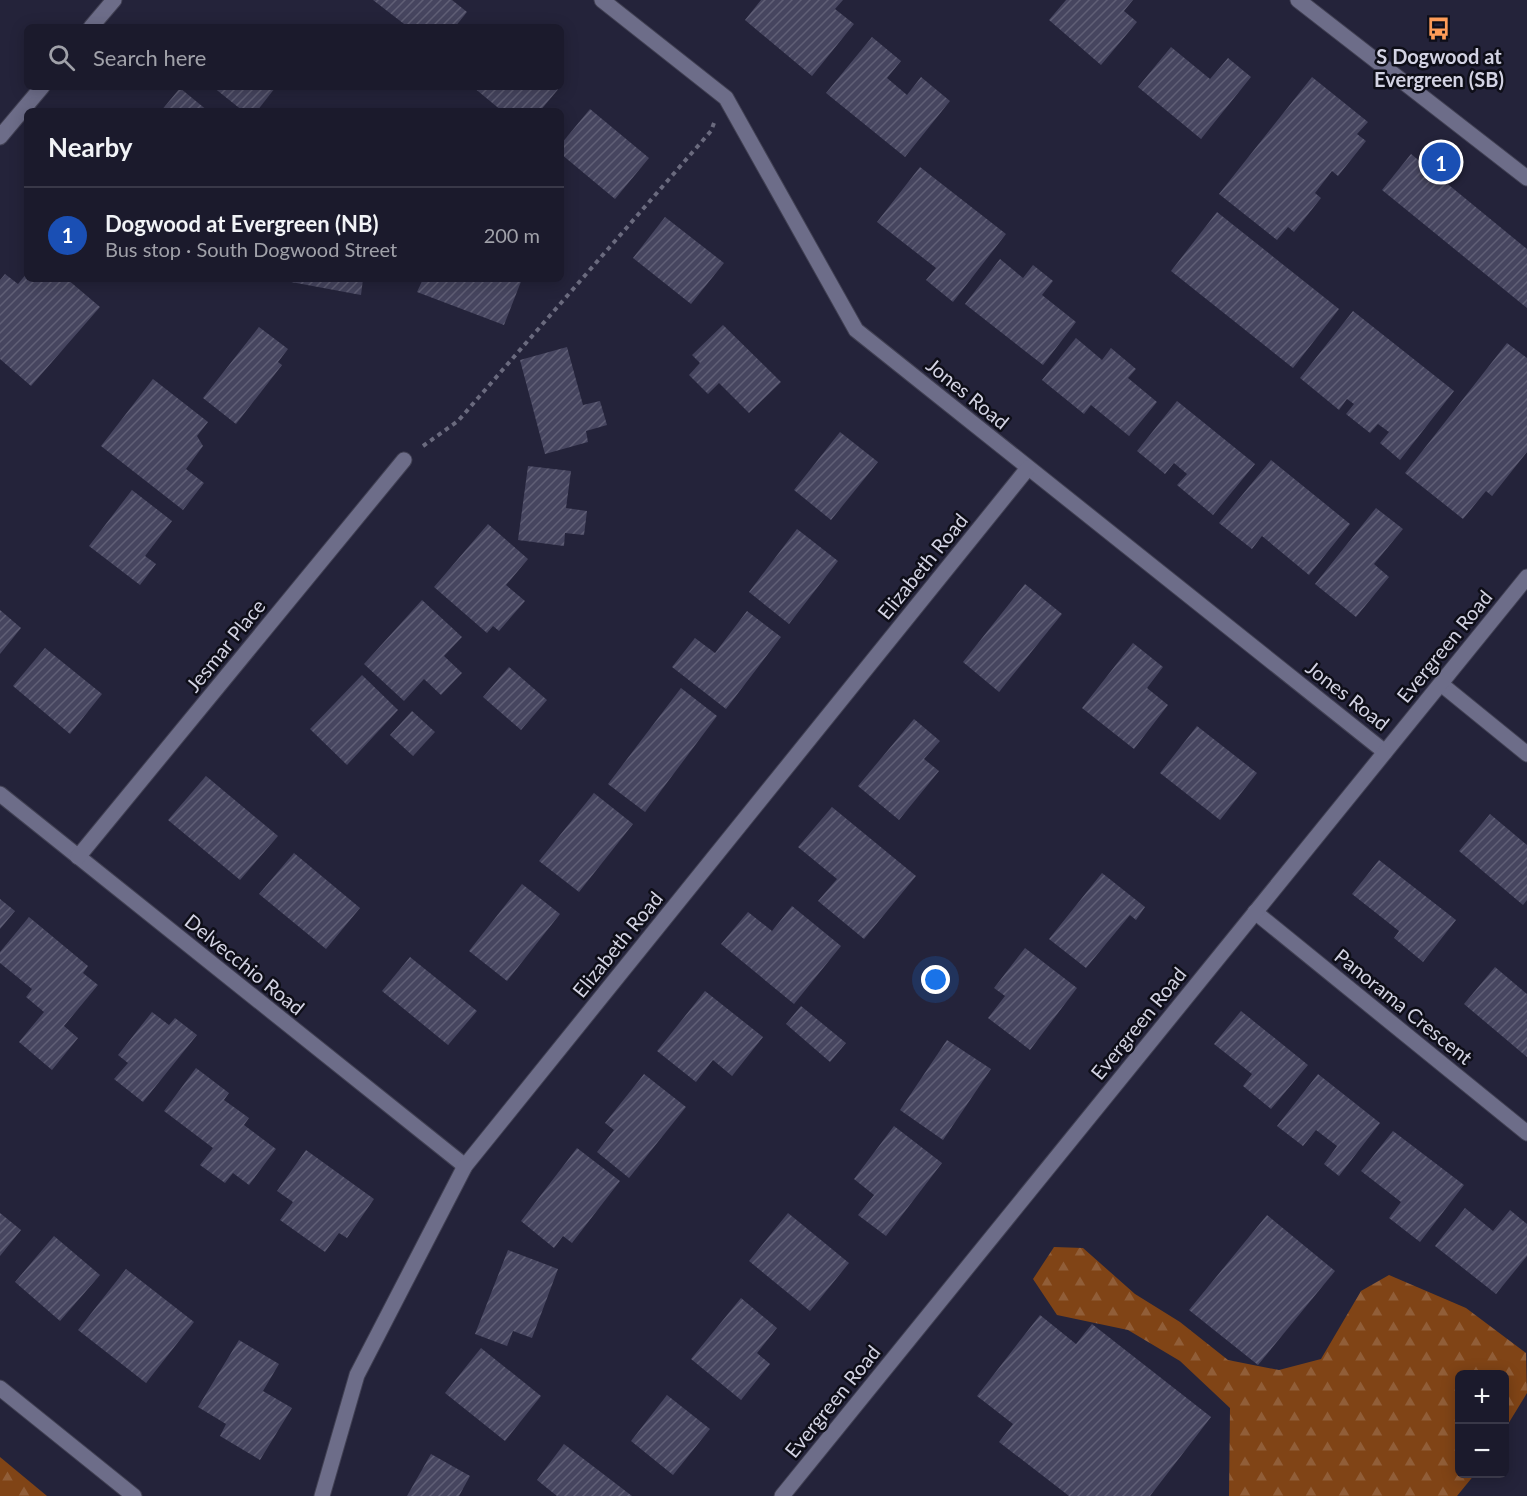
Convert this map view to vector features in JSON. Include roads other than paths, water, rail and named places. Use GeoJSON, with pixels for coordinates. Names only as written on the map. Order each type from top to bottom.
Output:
{"type":"FeatureCollection","features":[{"type":"Feature","properties":{"kind":"street"},"geometry":{"type":"LineString","coordinates":[[94,24],[114,0]]}},
{"type":"Feature","properties":{"kind":"street","name":"Jones Road"},"geometry":{"type":"LineString","coordinates":[[602,0],[726,98],[856,330],[1385,752]]}},
{"type":"Feature","properties":{"kind":"street"},"geometry":{"type":"LineString","coordinates":[[1298,0],[1527,178]]}},
{"type":"Feature","properties":{"kind":"street"},"geometry":{"type":"LineString","coordinates":[[24,108],[39,90]]}},
{"type":"Feature","properties":{"kind":"street"},"geometry":{"type":"LineString","coordinates":[[0,137],[24,108]]}},
{"type":"Feature","properties":{"kind":"street","name":"Jesmar Place"},"geometry":{"type":"LineString","coordinates":[[78,857],[404,460]]}},
{"type":"Feature","properties":{"kind":"street","name":"Elizabeth Road"},"geometry":{"type":"LineString","coordinates":[[322,1496],[357,1375],[465,1166],[1028,468]]}},
{"type":"Feature","properties":{"kind":"street","name":"Evergreen Road"},"geometry":{"type":"LineString","coordinates":[[782,1496],[1527,577]]}},
{"type":"Feature","properties":{"kind":"street"},"geometry":{"type":"LineString","coordinates":[[1441,684],[1527,754]]}},
{"type":"Feature","properties":{"kind":"street","name":"Delvecchio Road"},"geometry":{"type":"LineString","coordinates":[[0,794],[465,1166]]}},
{"type":"Feature","properties":{"kind":"street","name":"Panorama Crescent"},"geometry":{"type":"LineString","coordinates":[[1255,912],[1527,1133]]}},
{"type":"Feature","properties":{"kind":"street"},"geometry":{"type":"LineString","coordinates":[[0,1388],[134,1496]]}},
{"type":"Feature","properties":{"kind":"place","name":"S Dogwood at Evergreen (SB)"},"geometry":{"type":"Point","coordinates":[1439,28]}},
{"type":"Feature","properties":{"kind":"place","name":"Dogwood at Evergreen (NB)"},"geometry":{"type":"Point","coordinates":[1441,162]}}]}
